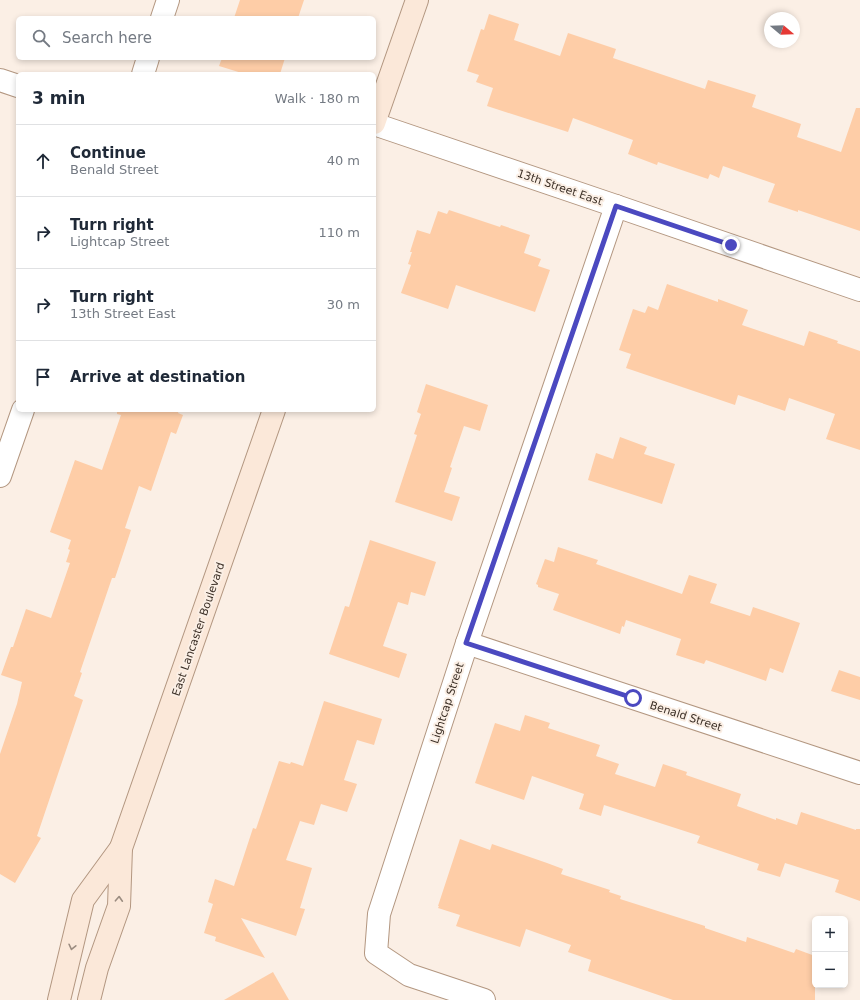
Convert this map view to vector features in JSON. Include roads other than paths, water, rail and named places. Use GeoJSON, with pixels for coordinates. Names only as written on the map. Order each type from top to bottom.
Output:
{"type":"FeatureCollection","features":[{"type":"Feature","properties":{"kind":"main road"},"geometry":{"type":"LineString","coordinates":[[376,118],[418,0]]}},
{"type":"Feature","properties":{"kind":"main road","name":"East Lancaster Boulevard"},"geometry":{"type":"LineString","coordinates":[[59,1000],[83,900],[121,848],[273,412]]}},
{"type":"Feature","properties":{"kind":"main road","name":"East Lancaster Boulevard"},"geometry":{"type":"LineString","coordinates":[[89,1000],[97,968],[119,906],[121,848]]}},
{"type":"Feature","properties":{"kind":"street"},"geometry":{"type":"LineString","coordinates":[[163,16],[168,0]]}},
{"type":"Feature","properties":{"kind":"street"},"geometry":{"type":"LineString","coordinates":[[144,72],[147,60]]}},
{"type":"Feature","properties":{"kind":"street"},"geometry":{"type":"LineString","coordinates":[[0,80],[16,85]]}},
{"type":"Feature","properties":{"kind":"street","name":"13th Street East"},"geometry":{"type":"LineString","coordinates":[[376,125],[860,290]]}},
{"type":"Feature","properties":{"kind":"street","name":"Lightcap Street"},"geometry":{"type":"LineString","coordinates":[[484,1000],[409,975],[376,953],[379,914],[466,643],[616,206]]}},
{"type":"Feature","properties":{"kind":"street"},"geometry":{"type":"LineString","coordinates":[[2,464],[22,412]]}},
{"type":"Feature","properties":{"kind":"street","name":"Benald Street"},"geometry":{"type":"LineString","coordinates":[[466,643],[860,773]]}}]}
